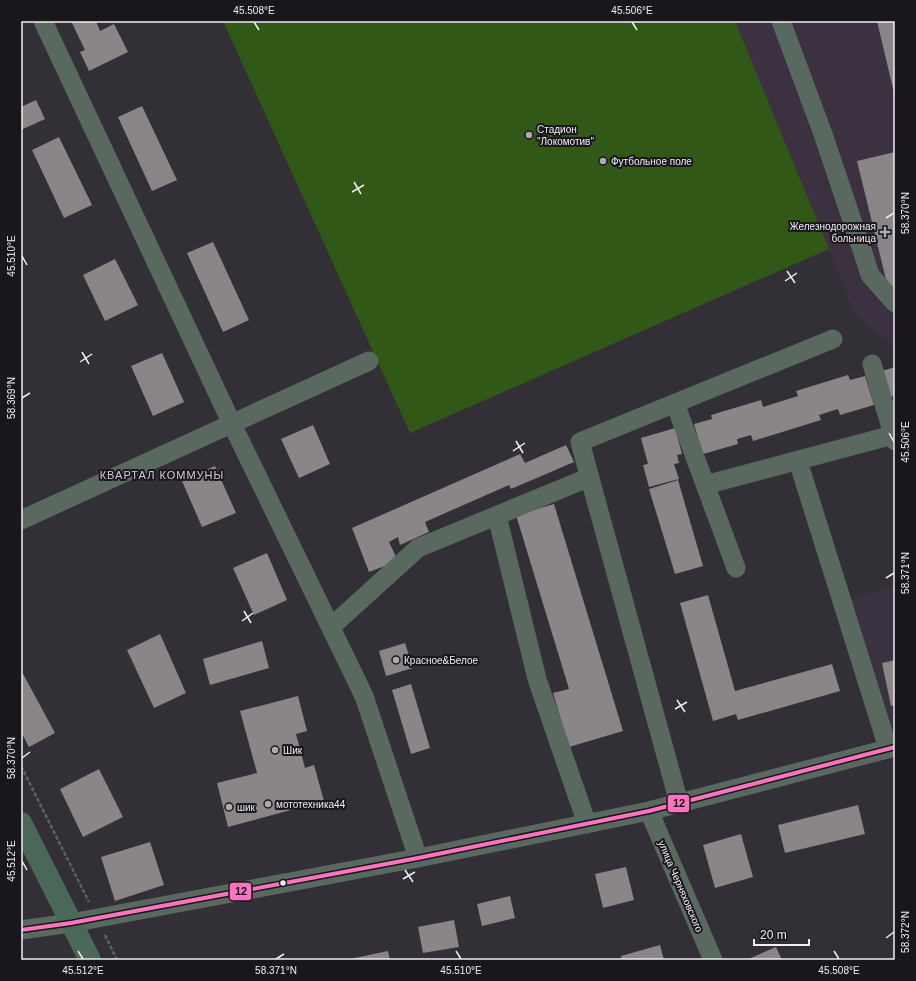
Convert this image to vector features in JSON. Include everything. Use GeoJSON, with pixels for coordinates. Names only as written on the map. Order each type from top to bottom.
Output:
{"type":"FeatureCollection","features":[{"type":"Feature","properties":{"kind":"main road"},"geometry":{"type":"LineString","coordinates":[[21,823],[90,960]]}},
{"type":"Feature","properties":{"kind":"street"},"geometry":{"type":"LineString","coordinates":[[43,21],[232,424],[364,696],[418,858]]}},
{"type":"Feature","properties":{"kind":"street"},"geometry":{"type":"LineString","coordinates":[[781,21],[823,134],[870,275],[895,303]]}},
{"type":"Feature","properties":{"kind":"street"},"geometry":{"type":"LineString","coordinates":[[679,804],[580,442],[833,339]]}},
{"type":"Feature","properties":{"kind":"street"},"geometry":{"type":"LineString","coordinates":[[21,520],[369,362]]}},
{"type":"Feature","properties":{"kind":"street"},"geometry":{"type":"LineString","coordinates":[[705,485],[894,438],[872,364]]}},
{"type":"Feature","properties":{"kind":"street"},"geometry":{"type":"LineString","coordinates":[[675,403],[736,568]]}},
{"type":"Feature","properties":{"kind":"street"},"geometry":{"type":"LineString","coordinates":[[21,930],[71,923],[418,858],[649,811],[892,747],[798,461]]}},
{"type":"Feature","properties":{"kind":"street"},"geometry":{"type":"LineString","coordinates":[[331,627],[418,548],[590,476]]}},
{"type":"Feature","properties":{"kind":"street"},"geometry":{"type":"LineString","coordinates":[[497,516],[537,679],[587,824]]}},
{"type":"Feature","properties":{"kind":"street","name":"улица Черняховского"},"geometry":{"type":"LineString","coordinates":[[649,811],[713,960]]}},
{"type":"Feature","properties":{"kind":"path"},"geometry":{"type":"LineString","coordinates":[[21,766],[117,960]]}},
{"type":"Feature","properties":{"kind":"shaded area"},"geometry":{"type":"Polygon","coordinates":[[[735,21],[895,21],[895,344],[879,336],[854,313],[735,21]]]}},
{"type":"Feature","properties":{"kind":"shaded area"},"geometry":{"type":"Polygon","coordinates":[[[895,586],[895,731],[875,736],[836,603],[895,586]]]}},
{"type":"Feature","properties":{"kind":"green space","name":"Стадион \"Локомотив\""},"geometry":{"type":"Polygon","coordinates":[[[223,21],[735,21],[829,249],[410,433],[223,21]]]}},
{"type":"Feature","properties":{"kind":"building"},"geometry":{"type":"Polygon","coordinates":[[[71,21],[96,21],[100,31],[114,24],[128,52],[89,71],[80,52],[85,50],[71,21]]]}},
{"type":"Feature","properties":{"kind":"building"},"geometry":{"type":"Polygon","coordinates":[[[877,21],[895,21],[895,93],[894,93],[877,21]]]}},
{"type":"Feature","properties":{"kind":"building"},"geometry":{"type":"Polygon","coordinates":[[[36,100],[45,119],[21,130],[21,107],[36,100]]]}},
{"type":"Feature","properties":{"kind":"building"},"geometry":{"type":"Polygon","coordinates":[[[142,106],[177,180],[152,191],[118,117],[142,106]]]}},
{"type":"Feature","properties":{"kind":"building"},"geometry":{"type":"Polygon","coordinates":[[[59,137],[92,205],[64,218],[32,150],[59,137]]]}},
{"type":"Feature","properties":{"kind":"building","name":"Железнодорожная больница"},"geometry":{"type":"Polygon","coordinates":[[[895,152],[895,167],[893,167],[895,174],[895,291],[889,292],[857,161],[895,152]]]}},
{"type":"Feature","properties":{"kind":"building"},"geometry":{"type":"Polygon","coordinates":[[[213,242],[249,320],[223,332],[187,253],[213,242]]]}},
{"type":"Feature","properties":{"kind":"building"},"geometry":{"type":"Polygon","coordinates":[[[115,259],[138,305],[105,321],[83,275],[115,259]]]}},
{"type":"Feature","properties":{"kind":"building"},"geometry":{"type":"Polygon","coordinates":[[[162,353],[184,402],[153,416],[131,366],[162,353]]]}},
{"type":"Feature","properties":{"kind":"building"},"geometry":{"type":"Polygon","coordinates":[[[895,367],[895,396],[889,397],[882,371],[895,367]]]}},
{"type":"Feature","properties":{"kind":"building"},"geometry":{"type":"Polygon","coordinates":[[[848,375],[850,380],[865,376],[874,405],[840,415],[838,409],[819,415],[821,420],[753,441],[751,435],[737,439],[738,444],[703,454],[694,424],[712,419],[711,415],[761,400],[763,407],[798,396],[796,391],[848,375]]]}},
{"type":"Feature","properties":{"kind":"building"},"geometry":{"type":"Polygon","coordinates":[[[313,425],[330,464],[299,478],[281,439],[313,425]]]}},
{"type":"Feature","properties":{"kind":"building"},"geometry":{"type":"Polygon","coordinates":[[[675,428],[682,454],[677,455],[679,463],[674,464],[679,479],[649,487],[643,465],[648,464],[641,438],[675,428]]]}},
{"type":"Feature","properties":{"kind":"building"},"geometry":{"type":"Polygon","coordinates":[[[566,445],[574,462],[511,489],[509,485],[425,522],[429,532],[400,545],[398,537],[389,542],[398,561],[369,572],[352,528],[520,454],[525,463],[566,445]]]}},
{"type":"Feature","properties":{"kind":"building"},"geometry":{"type":"Polygon","coordinates":[[[215,466],[236,513],[202,527],[182,481],[215,466]]]}},
{"type":"Feature","properties":{"kind":"building"},"geometry":{"type":"Polygon","coordinates":[[[678,480],[703,566],[675,574],[649,489],[678,480]]]}},
{"type":"Feature","properties":{"kind":"building"},"geometry":{"type":"Polygon","coordinates":[[[554,504],[623,731],[569,747],[553,693],[569,689],[516,515],[554,504]]]}},
{"type":"Feature","properties":{"kind":"building"},"geometry":{"type":"Polygon","coordinates":[[[267,553],[287,600],[254,615],[233,568],[267,553]]]}},
{"type":"Feature","properties":{"kind":"building"},"geometry":{"type":"Polygon","coordinates":[[[708,595],[735,691],[832,664],[840,691],[738,720],[736,714],[713,721],[680,603],[708,595]]]}},
{"type":"Feature","properties":{"kind":"building"},"geometry":{"type":"Polygon","coordinates":[[[160,634],[186,693],[154,708],[127,650],[160,634]]]}},
{"type":"Feature","properties":{"kind":"building"},"geometry":{"type":"Polygon","coordinates":[[[262,641],[269,668],[210,685],[203,659],[262,641]]]}},
{"type":"Feature","properties":{"kind":"building","name":"Красное&Белое"},"geometry":{"type":"Polygon","coordinates":[[[405,643],[413,668],[386,676],[379,651],[405,643]]]}},
{"type":"Feature","properties":{"kind":"building"},"geometry":{"type":"Polygon","coordinates":[[[895,660],[895,705],[891,706],[882,663],[895,660]]]}},
{"type":"Feature","properties":{"kind":"building"},"geometry":{"type":"Polygon","coordinates":[[[21,670],[55,733],[29,747],[21,732],[21,670]]]}},
{"type":"Feature","properties":{"kind":"building"},"geometry":{"type":"Polygon","coordinates":[[[411,684],[430,748],[411,754],[392,690],[411,684]]]}},
{"type":"Feature","properties":{"kind":"building","name":"Шик"},"geometry":{"type":"Polygon","coordinates":[[[298,696],[307,731],[296,734],[305,768],[314,765],[324,801],[228,827],[217,783],[257,773],[240,711],[298,696]]]}},
{"type":"Feature","properties":{"kind":"building"},"geometry":{"type":"Polygon","coordinates":[[[99,769],[123,817],[83,837],[60,789],[99,769]]]}},
{"type":"Feature","properties":{"kind":"building"},"geometry":{"type":"Polygon","coordinates":[[[858,805],[865,834],[785,853],[778,825],[858,805]]]}},
{"type":"Feature","properties":{"kind":"building"},"geometry":{"type":"Polygon","coordinates":[[[741,834],[753,877],[715,888],[703,845],[741,834]]]}},
{"type":"Feature","properties":{"kind":"building"},"geometry":{"type":"Polygon","coordinates":[[[150,842],[164,885],[115,901],[101,857],[150,842]]]}},
{"type":"Feature","properties":{"kind":"building"},"geometry":{"type":"Polygon","coordinates":[[[626,867],[634,900],[603,908],[595,874],[626,867]]]}},
{"type":"Feature","properties":{"kind":"building"},"geometry":{"type":"Polygon","coordinates":[[[510,896],[515,918],[482,926],[477,904],[510,896]]]}},
{"type":"Feature","properties":{"kind":"building"},"geometry":{"type":"Polygon","coordinates":[[[454,920],[459,947],[423,953],[418,927],[454,920]]]}},
{"type":"Feature","properties":{"kind":"building"},"geometry":{"type":"Polygon","coordinates":[[[660,945],[664,960],[622,960],[621,956],[660,945]]]}},
{"type":"Feature","properties":{"kind":"building"},"geometry":{"type":"Polygon","coordinates":[[[776,947],[782,960],[746,960],[776,947]]]}},
{"type":"Feature","properties":{"kind":"building"},"geometry":{"type":"Polygon","coordinates":[[[388,951],[390,960],[350,959],[388,951]]]}},
{"type":"Feature","properties":{"kind":"transit line","name":"12"},"geometry":{"type":"LineString","coordinates":[[21,930],[71,923],[418,858],[649,811],[895,747]]}},
{"type":"Feature","properties":{"kind":"place","name":"Стадион \"Локомотив\""},"geometry":{"type":"Point","coordinates":[529,135]}},
{"type":"Feature","properties":{"kind":"place","name":"Футбольное поле"},"geometry":{"type":"Point","coordinates":[603,161]}},
{"type":"Feature","properties":{"kind":"place","name":"Железнодорожная больница"},"geometry":{"type":"Point","coordinates":[885,232]}},
{"type":"Feature","properties":{"kind":"place","name":"Красное&Белое"},"geometry":{"type":"Point","coordinates":[396,660]}},
{"type":"Feature","properties":{"kind":"place","name":"Шик"},"geometry":{"type":"Point","coordinates":[275,750]}},
{"type":"Feature","properties":{"kind":"place","name":"мототехника44"},"geometry":{"type":"Point","coordinates":[268,804]}},
{"type":"Feature","properties":{"kind":"place","name":"шик"},"geometry":{"type":"Point","coordinates":[229,807]}},
{"type":"Feature","properties":{"kind":"district","name":"КВАРТАЛ КОММУНЫ"},"geometry":{"type":"Point","coordinates":[162,475]}}]}
